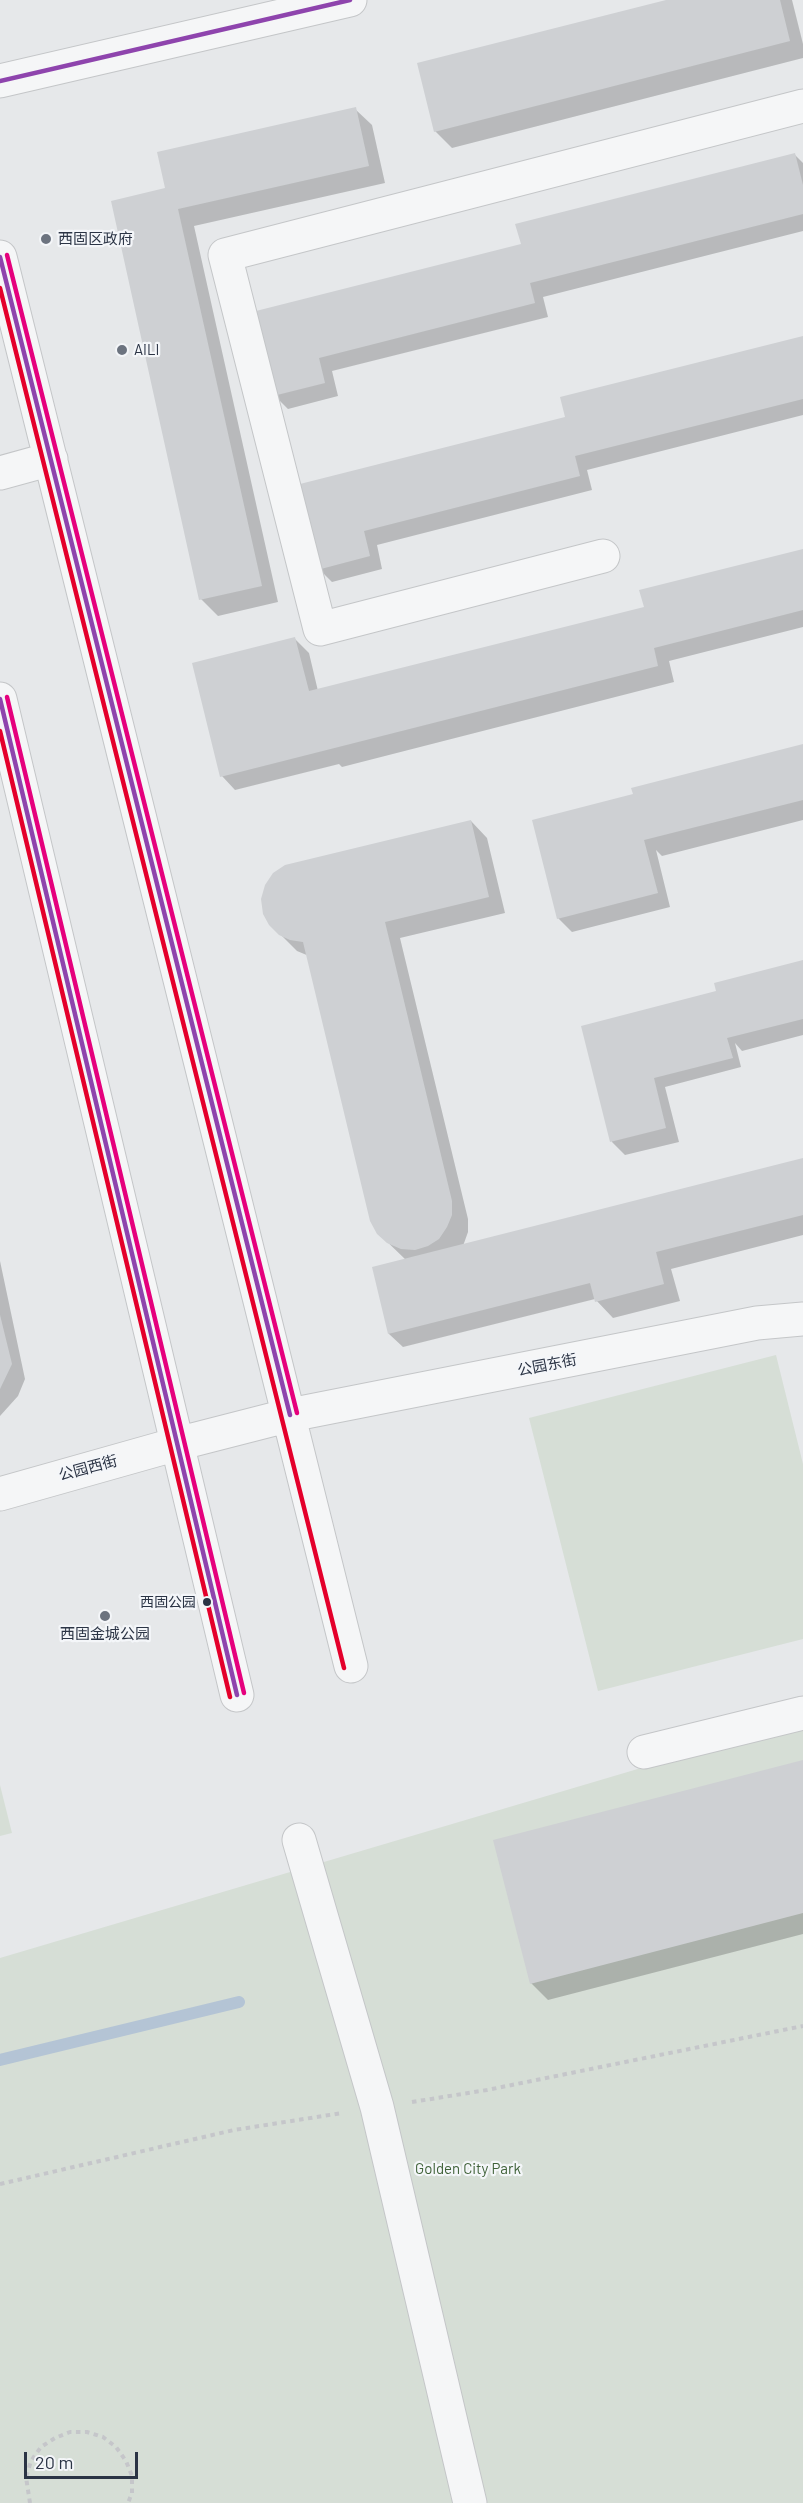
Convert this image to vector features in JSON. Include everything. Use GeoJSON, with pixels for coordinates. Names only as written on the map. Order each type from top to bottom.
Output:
{"type":"FeatureCollection","features":[{"type":"Feature","properties":{"kind":"street"},"geometry":{"type":"LineString","coordinates":[[0,81],[350,0]]}},
{"type":"Feature","properties":{"kind":"street"},"geometry":{"type":"LineString","coordinates":[[603,556],[320,629],[225,255],[803,106]]}},
{"type":"Feature","properties":{"kind":"street"},"geometry":{"type":"LineString","coordinates":[[0,257],[291,1416],[351,1666]]}},
{"type":"Feature","properties":{"kind":"street"},"geometry":{"type":"LineString","coordinates":[[0,473],[51,459]]}},
{"type":"Feature","properties":{"kind":"street"},"geometry":{"type":"LineString","coordinates":[[0,699],[5,746],[237,1695]]}},
{"type":"Feature","properties":{"kind":"street","name":"公园东街"},"geometry":{"type":"LineString","coordinates":[[177,1444],[291,1416],[757,1323],[803,1319]]}},
{"type":"Feature","properties":{"kind":"street","name":"公园西街"},"geometry":{"type":"LineString","coordinates":[[0,1494],[177,1444]]}},
{"type":"Feature","properties":{"kind":"street"},"geometry":{"type":"LineString","coordinates":[[644,1752],[803,1713]]}},
{"type":"Feature","properties":{"kind":"street"},"geometry":{"type":"LineString","coordinates":[[298,1840],[377,2107],[470,2503]]}},
{"type":"Feature","properties":{"kind":"path"},"geometry":{"type":"LineString","coordinates":[[487,2090],[803,2026]]}},
{"type":"Feature","properties":{"kind":"path"},"geometry":{"type":"LineString","coordinates":[[0,2184],[234,2130]]}},
{"type":"Feature","properties":{"kind":"path"},"geometry":{"type":"LineString","coordinates":[[30,2503],[26,2476],[31,2461],[41,2447],[70,2432],[87,2432],[109,2442],[126,2461],[132,2476],[132,2493],[128,2503]]}},
{"type":"Feature","properties":{"kind":"green space"},"geometry":{"type":"Polygon","coordinates":[[[776,1355],[803,1464],[803,1639],[598,1691],[529,1418],[776,1355]]]}},
{"type":"Feature","properties":{"kind":"green space","name":"Golden City Park"},"geometry":{"type":"Polygon","coordinates":[[[803,1720],[803,2503],[0,2503],[0,1958],[803,1720]]]}},
{"type":"Feature","properties":{"kind":"green space"},"geometry":{"type":"Polygon","coordinates":[[[0,1785],[12,1833],[0,1836],[0,1785]]]}},
{"type":"Feature","properties":{"kind":"building"},"geometry":{"type":"Polygon","coordinates":[[[666,0],[780,0],[790,41],[434,132],[417,63],[666,0]]]}},
{"type":"Feature","properties":{"kind":"building"},"geometry":{"type":"Polygon","coordinates":[[[356,107],[369,166],[178,209],[262,586],[199,600],[111,201],[165,188],[157,152],[356,107]]]}},
{"type":"Feature","properties":{"kind":"building"},"geometry":{"type":"Polygon","coordinates":[[[795,153],[803,185],[803,214],[530,283],[535,303],[319,358],[325,383],[273,396],[252,312],[521,244],[515,224],[795,153]]]}},
{"type":"Feature","properties":{"kind":"building"},"geometry":{"type":"Polygon","coordinates":[[[803,336],[803,399],[575,456],[580,476],[364,531],[370,556],[317,570],[296,485],[565,417],[560,397],[803,336]]]}},
{"type":"Feature","properties":{"kind":"building"},"geometry":{"type":"Polygon","coordinates":[[[803,549],[803,610],[654,648],[658,666],[220,777],[192,663],[295,637],[309,691],[644,607],[639,590],[803,549]]]}},
{"type":"Feature","properties":{"kind":"building"},"geometry":{"type":"Polygon","coordinates":[[[803,744],[803,800],[644,840],[658,893],[557,919],[532,820],[633,794],[631,788],[803,744]]]}},
{"type":"Feature","properties":{"kind":"building"},"geometry":{"type":"Polygon","coordinates":[[[471,820],[489,897],[385,922],[452,1201],[452,1215],[439,1239],[415,1250],[401,1249],[387,1243],[377,1234],[370,1221],[303,942],[279,935],[269,925],[263,914],[261,899],[265,885],[273,873],[285,865],[471,820]]]}},
{"type":"Feature","properties":{"kind":"building"},"geometry":{"type":"Polygon","coordinates":[[[803,960],[803,1019],[727,1038],[733,1058],[654,1078],[666,1128],[610,1142],[581,1026],[716,991],[714,983],[803,960]]]}},
{"type":"Feature","properties":{"kind":"building"},"geometry":{"type":"Polygon","coordinates":[[[803,1158],[803,1215],[656,1252],[664,1284],[595,1302],[590,1283],[388,1334],[372,1267],[803,1158]]]}},
{"type":"Feature","properties":{"kind":"building"},"geometry":{"type":"Polygon","coordinates":[[[0,1315],[12,1364],[0,1389],[0,1315]]]}},
{"type":"Feature","properties":{"kind":"building"},"geometry":{"type":"Polygon","coordinates":[[[803,1760],[803,1913],[530,1984],[493,1840],[803,1760]]]}},
{"type":"Feature","properties":{"kind":"waterway"},"geometry":{"type":"LineString","coordinates":[[0,2060],[239,2002]]}},
{"type":"Feature","properties":{"kind":"transit line"},"geometry":{"type":"LineString","coordinates":[[0,81],[350,0]]}},
{"type":"Feature","properties":{"kind":"transit line"},"geometry":{"type":"LineString","coordinates":[[7,255],[297,1413]]}},
{"type":"Feature","properties":{"kind":"transit line"},"geometry":{"type":"LineString","coordinates":[[0,257],[290,1415]]}},
{"type":"Feature","properties":{"kind":"transit line"},"geometry":{"type":"LineString","coordinates":[[0,288],[344,1668]]}},
{"type":"Feature","properties":{"kind":"transit line"},"geometry":{"type":"LineString","coordinates":[[7,697],[244,1693]]}},
{"type":"Feature","properties":{"kind":"transit line"},"geometry":{"type":"LineString","coordinates":[[0,699],[237,1695]]}},
{"type":"Feature","properties":{"kind":"transit line"},"geometry":{"type":"LineString","coordinates":[[0,731],[230,1697]]}},
{"type":"Feature","properties":{"kind":"place","name":"西固区政府"},"geometry":{"type":"Point","coordinates":[46,239]}},
{"type":"Feature","properties":{"kind":"place","name":"AILI"},"geometry":{"type":"Point","coordinates":[122,350]}},
{"type":"Feature","properties":{"kind":"place","name":"西固公园"},"geometry":{"type":"Point","coordinates":[207,1602]}},
{"type":"Feature","properties":{"kind":"place","name":"西固金城公园"},"geometry":{"type":"Point","coordinates":[105,1616]}}]}
